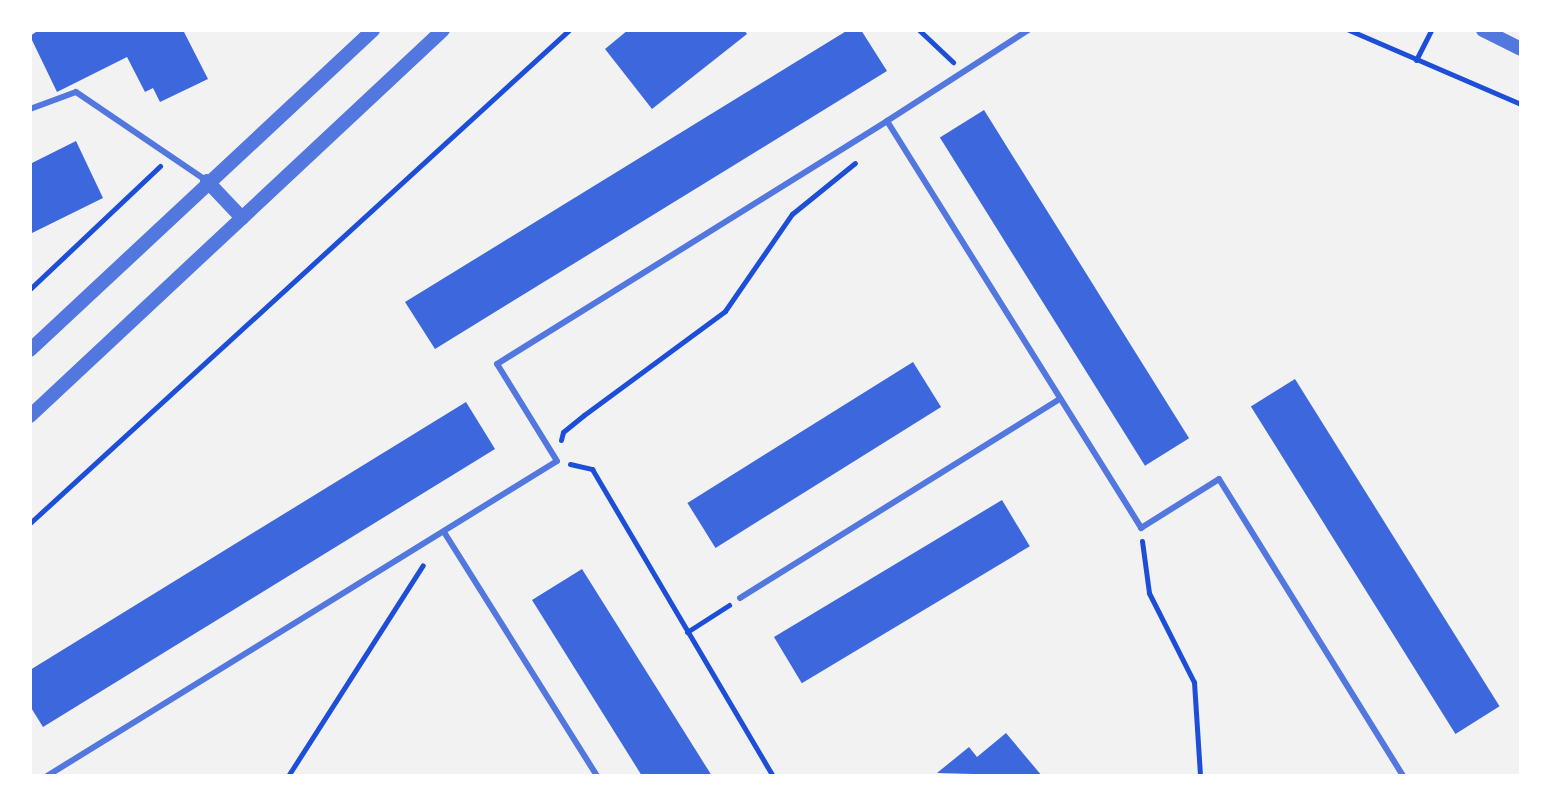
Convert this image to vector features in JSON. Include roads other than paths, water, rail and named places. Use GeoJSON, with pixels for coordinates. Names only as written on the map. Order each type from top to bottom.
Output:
{"type":"FeatureCollection","features":[{"type":"Feature","properties":{"kind":"street"},"geometry":{"type":"LineString","coordinates":[[30,350],[207,181],[373,30]]}},
{"type":"Feature","properties":{"kind":"street"},"geometry":{"type":"LineString","coordinates":[[30,416],[443,30]]}},
{"type":"Feature","properties":{"kind":"street"},"geometry":{"type":"LineString","coordinates":[[1483,30],[1521,49]]}},
{"type":"Feature","properties":{"kind":"street"},"geometry":{"type":"LineString","coordinates":[[207,181],[242,218]]}},
{"type":"Feature","properties":{"kind":"lane"},"geometry":{"type":"LineString","coordinates":[[47,776],[557,461],[497,364],[874,130],[1028,30]]}},
{"type":"Feature","properties":{"kind":"lane"},"geometry":{"type":"LineString","coordinates":[[30,109],[76,92],[207,181]]}},
{"type":"Feature","properties":{"kind":"lane"},"geometry":{"type":"LineString","coordinates":[[874,130],[887,121],[1141,528],[1219,479],[1403,776]]}},
{"type":"Feature","properties":{"kind":"lane"},"geometry":{"type":"LineString","coordinates":[[740,598],[1060,399]]}},
{"type":"Feature","properties":{"kind":"lane"},"geometry":{"type":"LineString","coordinates":[[444,532],[597,776]]}}]}
